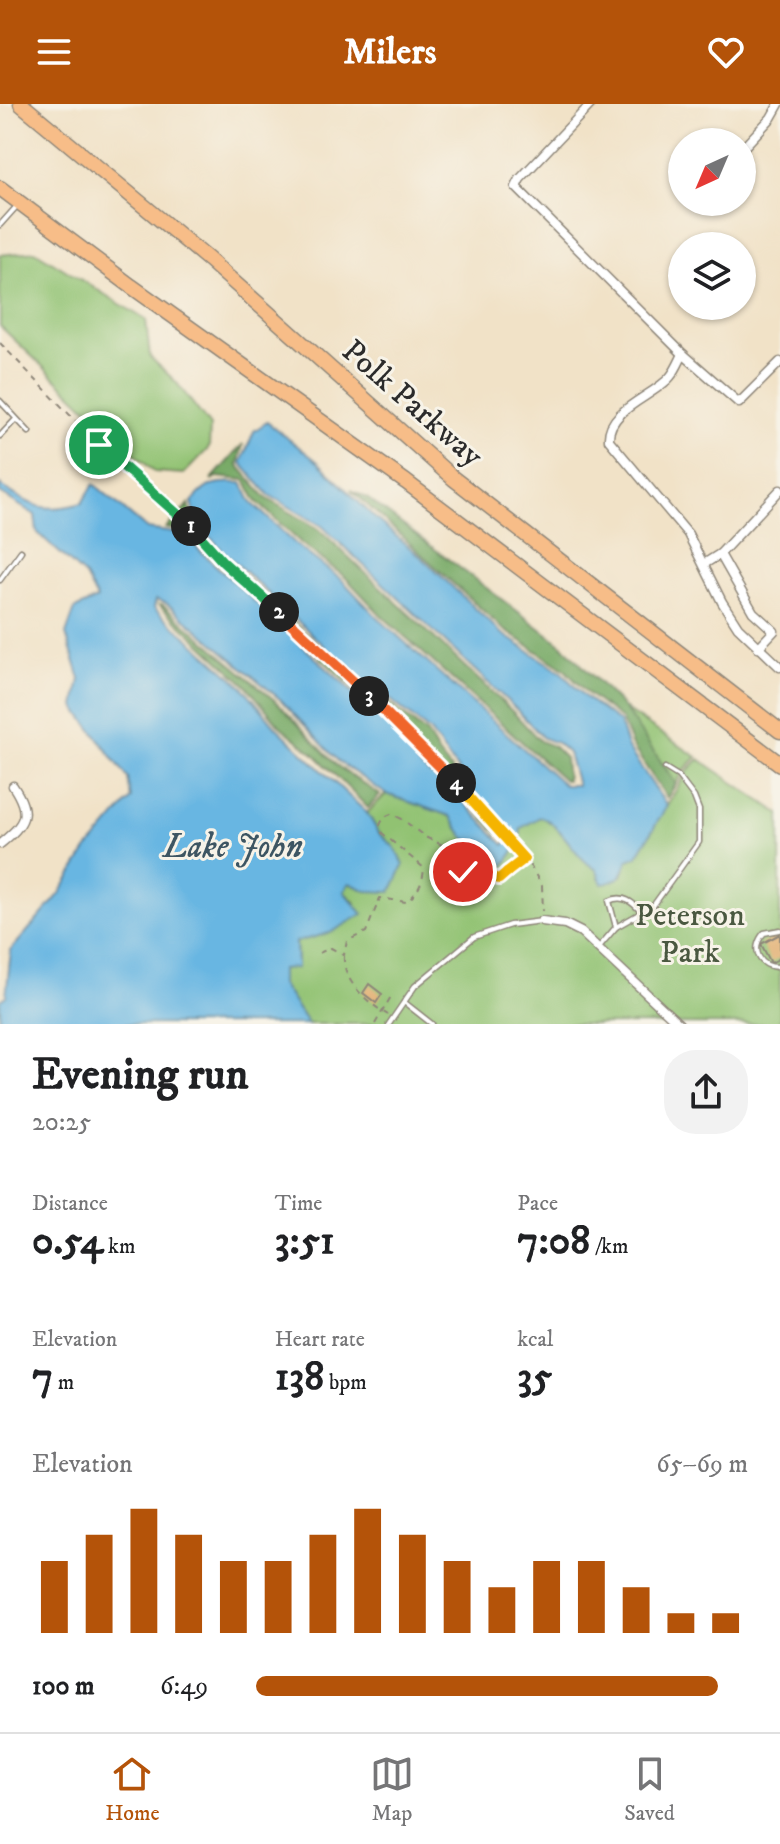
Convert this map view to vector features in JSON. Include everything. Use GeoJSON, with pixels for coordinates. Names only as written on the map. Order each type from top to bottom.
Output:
{"type":"FeatureCollection","features":[{"type":"Feature","properties":{"kind":"highway","name":"Polk Parkway"},"geometry":{"type":"LineString","coordinates":[[21,104],[209,260],[454,479],[780,731]]}},
{"type":"Feature","properties":{"kind":"highway","name":"Polk Parkway"},"geometry":{"type":"LineString","coordinates":[[0,188],[225,354],[406,482],[780,764]]}},
{"type":"Feature","properties":{"kind":"street"},"geometry":{"type":"LineString","coordinates":[[591,104],[516,187],[683,354],[739,403],[780,362]]}},
{"type":"Feature","properties":{"kind":"street"},"geometry":{"type":"LineString","coordinates":[[756,134],[779,104]]}},
{"type":"Feature","properties":{"kind":"street"},"geometry":{"type":"LineString","coordinates":[[683,354],[669,379],[621,413],[608,432],[609,440],[688,534],[730,615],[758,648],[780,667]]}},
{"type":"Feature","properties":{"kind":"street"},"geometry":{"type":"LineString","coordinates":[[704,564],[720,554],[780,490]]}},
{"type":"Feature","properties":{"kind":"street"},"geometry":{"type":"LineString","coordinates":[[720,554],[753,612],[774,631],[758,648]]}},
{"type":"Feature","properties":{"kind":"street"},"geometry":{"type":"LineString","coordinates":[[0,844],[21,824],[26,814],[23,801],[13,786]]}},
{"type":"Feature","properties":{"kind":"street"},"geometry":{"type":"LineString","coordinates":[[542,921],[565,924],[581,932],[679,1024]]}},
{"type":"Feature","properties":{"kind":"lane"},"geometry":{"type":"LineString","coordinates":[[0,225],[20,203]]}},
{"type":"Feature","properties":{"kind":"lane"},"geometry":{"type":"LineString","coordinates":[[0,401],[29,432]]}},
{"type":"Feature","properties":{"kind":"lane"},"geometry":{"type":"LineString","coordinates":[[0,436],[16,419]]}},
{"type":"Feature","properties":{"kind":"lane"},"geometry":{"type":"LineString","coordinates":[[0,580],[21,551]]}},
{"type":"Feature","properties":{"kind":"lane"},"geometry":{"type":"LineString","coordinates":[[599,947],[616,927],[653,906],[699,842],[699,810],[694,797],[678,776],[665,768]]}},
{"type":"Feature","properties":{"kind":"lane"},"geometry":{"type":"LineString","coordinates":[[616,927],[609,901],[617,897],[626,899],[642,913]]}},
{"type":"Feature","properties":{"kind":"lane"},"geometry":{"type":"LineString","coordinates":[[389,1024],[415,986],[474,937],[510,925],[542,921]]}},
{"type":"Feature","properties":{"kind":"lane"},"geometry":{"type":"LineString","coordinates":[[780,930],[764,933],[756,946],[758,956],[765,964],[780,967]]}},
{"type":"Feature","properties":{"kind":"lane"},"geometry":{"type":"LineString","coordinates":[[404,1002],[432,1024]]}},
{"type":"Feature","properties":{"kind":"path"},"geometry":{"type":"LineString","coordinates":[[0,343],[99,445],[189,524],[223,562],[430,755],[524,859],[542,886],[542,921]]}},
{"type":"Feature","properties":{"kind":"path"},"geometry":{"type":"LineString","coordinates":[[389,1016],[355,986],[344,966],[347,941],[366,932],[380,898],[406,902],[415,896],[424,880],[424,868],[382,833],[380,825],[384,817],[391,814],[402,819],[425,837],[462,854],[465,861],[463,872],[469,878],[485,875],[499,879],[524,859]]}},
{"type":"Feature","properties":{"kind":"path"},"geometry":{"type":"LineString","coordinates":[[319,953],[331,948],[344,955]]}},
{"type":"Feature","properties":{"kind":"path"},"geometry":{"type":"LineString","coordinates":[[375,1024],[392,995]]}},
{"type":"Feature","properties":{"kind":"green space"},"geometry":{"type":"Polygon","coordinates":[[[35,251],[146,320],[150,357],[176,382],[210,426],[209,448],[184,474],[154,472],[0,326],[0,255],[35,251]]]}},
{"type":"Feature","properties":{"kind":"green space"},"geometry":{"type":"Polygon","coordinates":[[[243,444],[238,465],[266,498],[319,529],[540,741],[553,746],[565,758],[567,780],[381,615],[346,578],[302,544],[256,501],[245,480],[217,477],[211,480],[243,444]]]}},
{"type":"Feature","properties":{"kind":"green space"},"geometry":{"type":"Polygon","coordinates":[[[351,490],[367,498],[561,644],[629,713],[626,711],[676,784],[667,798],[632,746],[621,719],[588,694],[565,670],[503,629],[351,490]]]}},
{"type":"Feature","properties":{"kind":"green space"},"geometry":{"type":"Polygon","coordinates":[[[189,504],[192,523],[220,554],[367,690],[427,734],[438,753],[496,826],[499,835],[459,791],[422,763],[391,723],[185,531],[166,528],[189,504]]]}},
{"type":"Feature","properties":{"kind":"green space"},"geometry":{"type":"Polygon","coordinates":[[[159,605],[164,606],[278,703],[336,765],[380,795],[368,808],[313,753],[280,726],[246,685],[159,605]]]}},
{"type":"Feature","properties":{"kind":"green space"},"geometry":{"type":"Polygon","coordinates":[[[624,709],[697,757],[676,784],[624,709]]]}},
{"type":"Feature","properties":{"kind":"green space","name":"Peterson Park"},"geometry":{"type":"Polygon","coordinates":[[[699,759],[780,814],[780,1024],[308,1024],[281,984],[281,969],[297,967],[296,941],[330,933],[356,903],[344,892],[349,883],[367,891],[394,847],[379,833],[367,813],[386,794],[450,816],[464,837],[499,871],[519,844],[521,828],[540,817],[555,826],[581,857],[598,870],[599,878],[622,876],[628,860],[637,856],[688,770],[699,759]]]}},
{"type":"Feature","properties":{"kind":"water","name":"Lake John"},"geometry":{"type":"Polygon","coordinates":[[[267,422],[318,462],[500,632],[562,673],[585,697],[619,722],[628,748],[667,806],[637,856],[628,860],[622,874],[613,882],[602,884],[597,870],[581,857],[555,826],[540,817],[521,828],[519,844],[499,872],[491,860],[464,837],[450,816],[386,794],[339,762],[281,700],[166,603],[156,600],[154,608],[243,687],[277,728],[367,813],[404,864],[391,892],[367,891],[349,883],[344,892],[363,914],[330,933],[296,942],[297,968],[281,969],[281,984],[308,1024],[0,1024],[0,1000],[6,996],[11,950],[59,895],[87,850],[131,799],[128,778],[75,707],[80,679],[66,634],[75,609],[97,599],[85,576],[37,532],[35,515],[0,493],[0,485],[30,503],[57,508],[82,503],[94,484],[147,529],[182,534],[389,726],[419,766],[456,794],[504,845],[511,836],[478,798],[430,732],[391,700],[369,688],[223,551],[196,521],[192,502],[203,490],[220,483],[242,483],[252,503],[299,547],[343,581],[378,618],[564,785],[577,785],[568,753],[557,743],[543,738],[322,526],[269,495],[241,463],[254,431],[267,422]]]}},
{"type":"Feature","properties":{"kind":"building"},"geometry":{"type":"Polygon","coordinates":[[[780,934],[780,958],[771,963],[761,944],[780,934]]]}},
{"type":"Feature","properties":{"kind":"building"},"geometry":{"type":"Polygon","coordinates":[[[369,984],[382,994],[376,1003],[363,993],[369,984]]]}},
{"type":"Feature","properties":{"kind":"route"},"geometry":{"type":"LineString","coordinates":[[99,445],[189,524],[223,562],[396,721],[524,859],[499,879],[485,875],[469,878],[463,872]]}}]}
